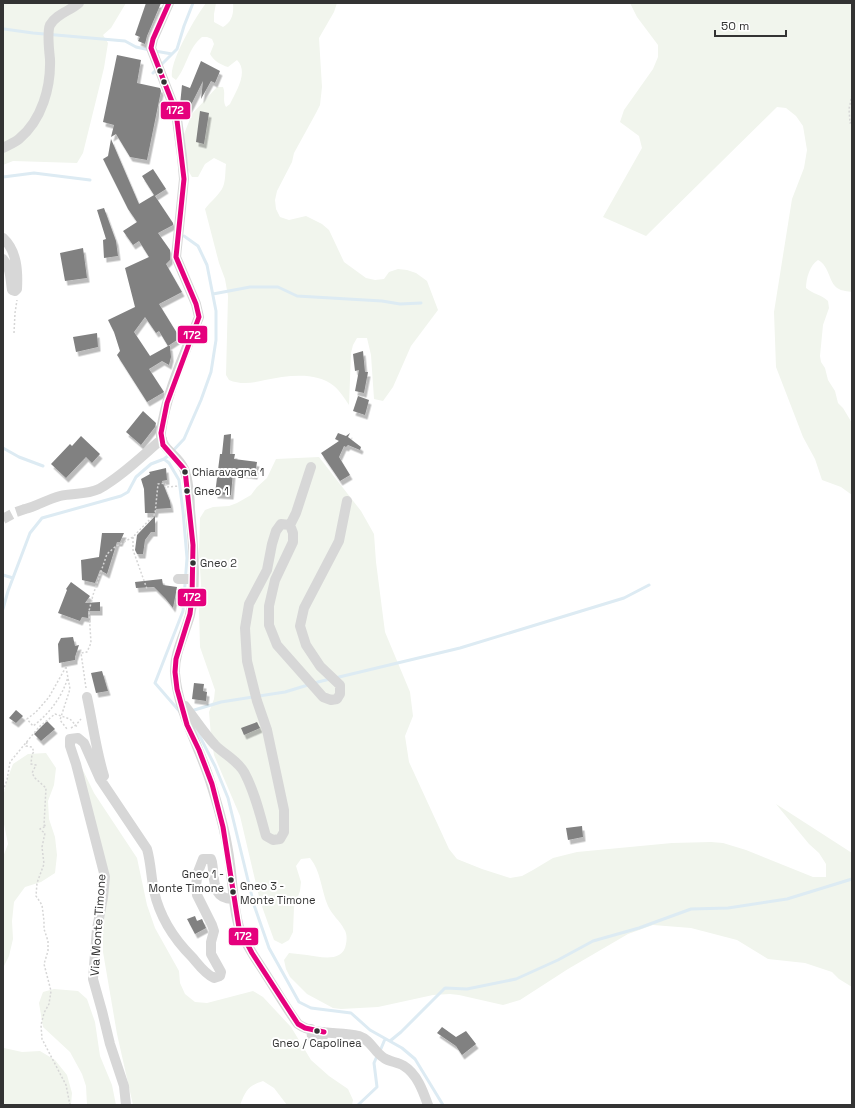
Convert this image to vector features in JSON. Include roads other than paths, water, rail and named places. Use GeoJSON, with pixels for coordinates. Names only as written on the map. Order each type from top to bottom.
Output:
{"type":"FeatureCollection","features":[{"type":"Feature","properties":{"kind":"street"},"geometry":{"type":"LineString","coordinates":[[3,148],[18,140],[30,128],[46,94],[50,73],[49,26],[55,18],[79,3]]}},
{"type":"Feature","properties":{"kind":"street"},"geometry":{"type":"LineString","coordinates":[[169,3],[153,40],[152,48],[176,112],[184,179],[176,257],[196,304],[199,318],[167,403],[161,433],[162,442],[180,462],[185,470],[193,545],[193,579],[190,614],[176,658],[175,672],[181,700],[187,725],[200,750],[212,784],[224,827],[239,928],[252,953],[298,1024],[324,1032],[358,1036],[365,1039],[384,1058],[404,1065],[414,1075],[420,1085],[428,1105]]}},
{"type":"Feature","properties":{"kind":"street"},"geometry":{"type":"LineString","coordinates":[[3,238],[14,252],[17,290],[12,290],[9,269],[7,263],[3,259]]}},
{"type":"Feature","properties":{"kind":"street"},"geometry":{"type":"LineString","coordinates":[[25,509],[36,507],[60,496],[87,493],[98,489],[162,442]]}},
{"type":"Feature","properties":{"kind":"street"},"geometry":{"type":"LineString","coordinates":[[311,467],[296,513],[290,525],[294,542],[275,580],[269,606],[269,625],[277,645],[323,697],[331,700],[337,699],[340,694],[340,685],[320,666],[306,645],[300,626],[304,608],[338,541],[347,501]]}},
{"type":"Feature","properties":{"kind":"street"},"geometry":{"type":"LineString","coordinates":[[60,496],[69,487]]}},
{"type":"Feature","properties":{"kind":"street"},"geometry":{"type":"LineString","coordinates":[[181,700],[202,730],[216,746],[235,761],[244,772],[252,791],[266,836],[273,840],[280,839],[284,832],[284,810],[267,730],[257,702],[247,661],[245,628],[249,604],[267,570],[276,531],[281,524],[290,525]]}},
{"type":"Feature","properties":{"kind":"street"},"geometry":{"type":"LineString","coordinates":[[178,579],[193,579]]}},
{"type":"Feature","properties":{"kind":"street","name":"Via Monte Timone"},"geometry":{"type":"LineString","coordinates":[[87,697],[94,736],[106,787]]}},
{"type":"Feature","properties":{"kind":"street","name":"Via Monte Timone"},"geometry":{"type":"LineString","coordinates":[[126,1105],[124,1086],[110,1044],[93,979],[97,929],[103,897],[104,877],[76,764],[70,746],[70,739],[78,738],[84,743],[100,780],[147,849],[151,861],[154,890],[160,914],[180,946],[206,973],[214,978],[220,976],[221,972],[211,954],[211,942],[214,931],[197,895],[196,885],[198,872],[203,859],[211,859],[216,889],[221,896],[226,899],[234,899]]}},
{"type":"Feature","properties":{"kind":"waterway"},"geometry":{"type":"LineString","coordinates":[[153,73],[177,49],[193,3]]}},
{"type":"Feature","properties":{"kind":"waterway"},"geometry":{"type":"LineString","coordinates":[[4,29],[125,41],[136,47],[150,50]]}},
{"type":"Feature","properties":{"kind":"waterway"},"geometry":{"type":"LineString","coordinates":[[155,51],[172,54]]}},
{"type":"Feature","properties":{"kind":"waterway"},"geometry":{"type":"LineString","coordinates":[[3,177],[34,173],[90,180]]}},
{"type":"Feature","properties":{"kind":"waterway"},"geometry":{"type":"LineString","coordinates":[[3,609],[8,591],[30,533],[42,518],[121,496],[128,492],[136,477],[151,464],[164,459],[184,439],[211,372],[216,340],[216,311],[207,265],[198,246],[184,236]]}},
{"type":"Feature","properties":{"kind":"waterway"},"geometry":{"type":"LineString","coordinates":[[213,294],[250,287],[278,287],[297,296],[382,301],[400,304],[421,303]]}},
{"type":"Feature","properties":{"kind":"waterway"},"geometry":{"type":"LineString","coordinates":[[3,448],[19,457],[43,466]]}},
{"type":"Feature","properties":{"kind":"waterway"},"geometry":{"type":"LineString","coordinates":[[164,459],[169,463],[179,480],[187,558],[183,611],[155,683],[181,713]]}},
{"type":"Feature","properties":{"kind":"waterway"},"geometry":{"type":"LineString","coordinates":[[3,575],[13,578]]}},
{"type":"Feature","properties":{"kind":"waterway"},"geometry":{"type":"LineString","coordinates":[[335,678],[460,648],[624,598],[649,585]]}},
{"type":"Feature","properties":{"kind":"waterway"},"geometry":{"type":"LineString","coordinates":[[314,683],[330,679]]}},
{"type":"Feature","properties":{"kind":"waterway"},"geometry":{"type":"LineString","coordinates":[[191,711],[221,702],[285,692],[308,685]]}},
{"type":"Feature","properties":{"kind":"waterway"},"geometry":{"type":"LineString","coordinates":[[195,727],[215,766],[228,798],[254,905],[269,948],[299,1002],[311,1008],[351,1013],[370,1030],[402,1048],[415,1059],[443,1105]]}},
{"type":"Feature","properties":{"kind":"waterway"},"geometry":{"type":"LineString","coordinates":[[390,1041],[445,988],[467,989],[516,979],[558,960],[593,941],[639,928],[691,909],[728,908],[787,899],[852,879]]}},
{"type":"Feature","properties":{"kind":"waterway"},"geometry":{"type":"LineString","coordinates":[[380,1051],[385,1039]]}},
{"type":"Feature","properties":{"kind":"waterway"},"geometry":{"type":"LineString","coordinates":[[358,1105],[377,1087],[374,1063],[377,1056]]}},
{"type":"Feature","properties":{"kind":"tunnel"},"geometry":{"type":"LineString","coordinates":[[3,519],[25,509]]}},
{"type":"Feature","properties":{"kind":"place","name":"Chiaravagna 1"},"geometry":{"type":"Point","coordinates":[185,472]}},
{"type":"Feature","properties":{"kind":"place","name":"Gneo 1"},"geometry":{"type":"Point","coordinates":[187,491]}},
{"type":"Feature","properties":{"kind":"place","name":"Gneo 2"},"geometry":{"type":"Point","coordinates":[193,563]}},
{"type":"Feature","properties":{"kind":"place","name":"Gneo 1 - Monte Timone"},"geometry":{"type":"Point","coordinates":[231,880]}},
{"type":"Feature","properties":{"kind":"place","name":"Gneo 3 - Monte Timone"},"geometry":{"type":"Point","coordinates":[233,892]}},
{"type":"Feature","properties":{"kind":"place","name":"Gneo / Capolinea"},"geometry":{"type":"Point","coordinates":[317,1031]}}]}
